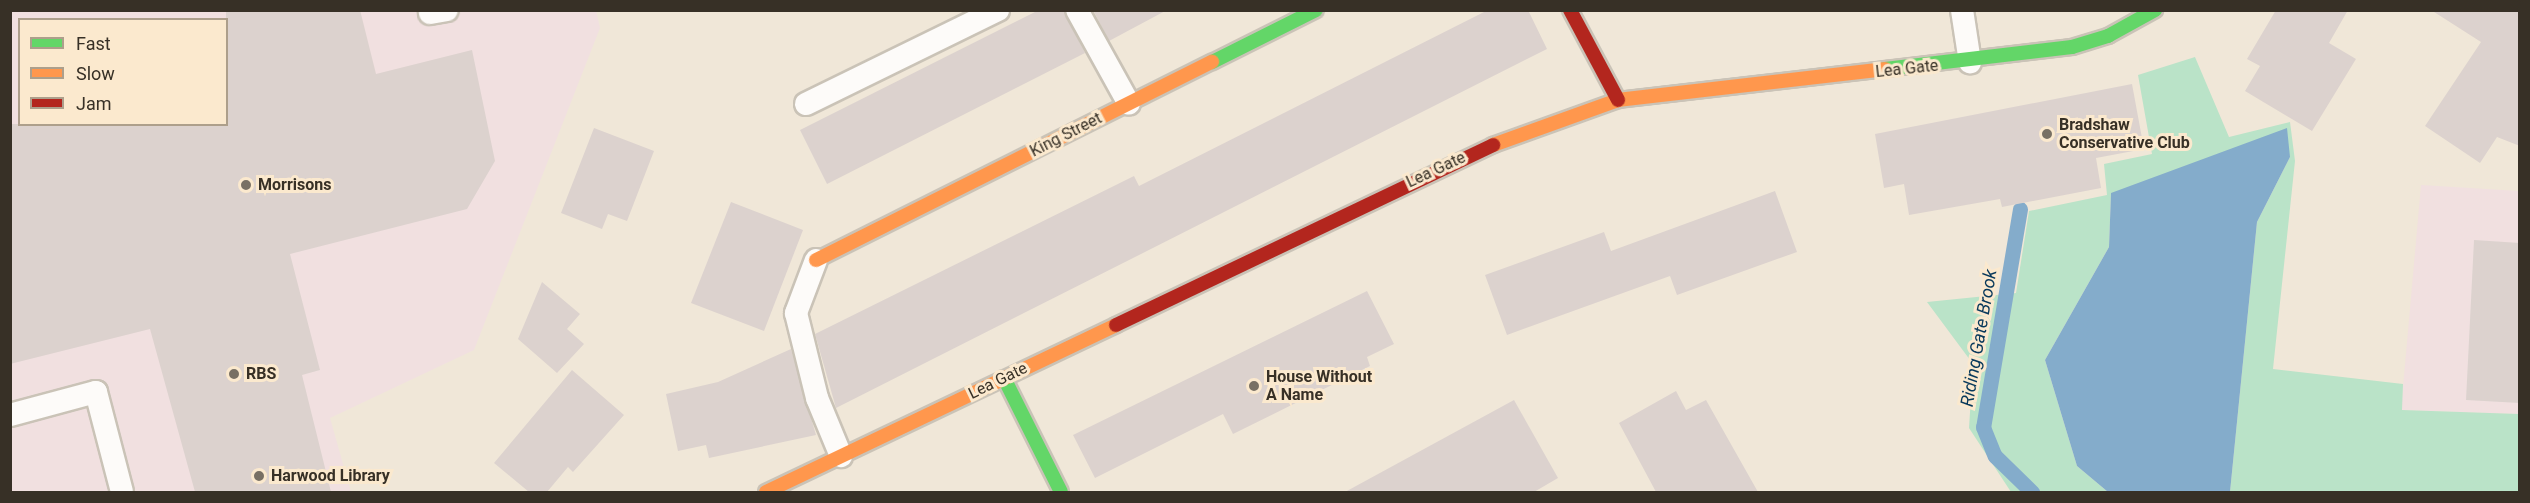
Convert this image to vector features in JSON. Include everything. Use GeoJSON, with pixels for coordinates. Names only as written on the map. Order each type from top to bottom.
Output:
{"type":"FeatureCollection","features":[{"type":"Feature","properties":{"kind":"main road","name":"King Street"},"geometry":{"type":"LineString","coordinates":[[816,260],[1316,10]]}},
{"type":"Feature","properties":{"kind":"main road"},"geometry":{"type":"LineString","coordinates":[[1570,10],[1618,100]]}},
{"type":"Feature","properties":{"kind":"main road","name":"Lea Gate"},"geometry":{"type":"LineString","coordinates":[[766,492],[1444,165],[1522,131],[1618,100],[1970,62],[2072,47],[2108,36],[2155,10]]}},
{"type":"Feature","properties":{"kind":"main road"},"geometry":{"type":"LineString","coordinates":[[1004,378],[1062,492]]}},
{"type":"Feature","properties":{"kind":"lane"},"geometry":{"type":"LineString","coordinates":[[806,104],[998,10]]}},
{"type":"Feature","properties":{"kind":"lane"},"geometry":{"type":"LineString","coordinates":[[1077,10],[1129,104]]}},
{"type":"Feature","properties":{"kind":"lane"},"geometry":{"type":"LineString","coordinates":[[1962,10],[1970,62]]}},
{"type":"Feature","properties":{"kind":"lane"},"geometry":{"type":"LineString","coordinates":[[816,260],[796,313],[817,398],[841,456]]}},
{"type":"Feature","properties":{"kind":"lane"},"geometry":{"type":"LineString","coordinates":[[10,415],[96,392],[122,492]]}},
{"type":"Feature","properties":{"kind":"shaded area"},"geometry":{"type":"Polygon","coordinates":[[[596,10],[600,28],[474,350],[330,418],[351,492],[11,492],[10,11],[596,10]]]}},
{"type":"Feature","properties":{"kind":"shaded area"},"geometry":{"type":"Polygon","coordinates":[[[2421,185],[2519,191],[2519,414],[2401,410],[2421,185]]]}},
{"type":"Feature","properties":{"kind":"green space"},"geometry":{"type":"Polygon","coordinates":[[[2195,57],[2229,137],[2290,122],[2295,161],[2273,369],[2403,384],[2402,410],[2519,414],[2519,492],[2230,492],[2257,222],[2290,157],[2111,194],[2109,247],[2045,360],[2077,466],[2108,492],[2011,492],[1969,428],[1973,364],[1927,302],[2016,293],[2029,211],[2107,195],[2104,164],[2152,154],[2138,75],[2195,57]]]}},
{"type":"Feature","properties":{"kind":"water"},"geometry":{"type":"Polygon","coordinates":[[[2287,128],[2290,157],[2257,222],[2230,492],[2108,492],[2077,466],[2045,360],[2109,247],[2111,193],[2287,128]]]}},
{"type":"Feature","properties":{"kind":"building","name":"Morrisons"},"geometry":{"type":"Polygon","coordinates":[[[226,10],[360,10],[376,74],[472,50],[495,161],[467,209],[290,254],[320,370],[302,375],[331,492],[195,492],[150,329],[10,364],[10,124],[18,124],[18,126],[228,126],[228,18],[226,18],[226,10]]]}},
{"type":"Feature","properties":{"kind":"building"},"geometry":{"type":"Polygon","coordinates":[[[1039,10],[1064,10],[1085,53],[827,184],[800,130],[1039,10]]]}},
{"type":"Feature","properties":{"kind":"building"},"geometry":{"type":"Polygon","coordinates":[[[1093,10],[1167,10],[1109,41],[1093,10]]]}},
{"type":"Feature","properties":{"kind":"building"},"geometry":{"type":"Polygon","coordinates":[[[1488,10],[1528,10],[1547,49],[836,408],[815,334],[1134,176],[1139,186],[1488,10]]]}},
{"type":"Feature","properties":{"kind":"building"},"geometry":{"type":"Polygon","coordinates":[[[2276,10],[2348,10],[2329,43],[2356,59],[2312,131],[2245,91],[2260,66],[2247,59],[2276,10]]]}},
{"type":"Feature","properties":{"kind":"building"},"geometry":{"type":"Polygon","coordinates":[[[2431,10],[2520,10],[2520,146],[2497,137],[2480,163],[2425,126],[2481,42],[2431,10]]]}},
{"type":"Feature","properties":{"kind":"building","name":"Bradshaw Conservative Club"},"geometry":{"type":"Polygon","coordinates":[[[2132,84],[2144,149],[2096,158],[2101,188],[2002,207],[2000,199],[1909,215],[1904,184],[1884,188],[1875,134],[2132,84]]]}},
{"type":"Feature","properties":{"kind":"building"},"geometry":{"type":"Polygon","coordinates":[[[594,128],[654,151],[627,221],[608,214],[602,229],[561,213],[594,128]]]}},
{"type":"Feature","properties":{"kind":"building"},"geometry":{"type":"Polygon","coordinates":[[[1775,191],[1797,252],[1677,295],[1670,276],[1507,335],[1485,275],[1604,232],[1611,251],[1775,191]]]}},
{"type":"Feature","properties":{"kind":"building"},"geometry":{"type":"Polygon","coordinates":[[[731,202],[803,230],[764,331],[691,303],[731,202]]]}},
{"type":"Feature","properties":{"kind":"building"},"geometry":{"type":"Polygon","coordinates":[[[2474,240],[2520,243],[2520,403],[2466,400],[2474,240]]]}},
{"type":"Feature","properties":{"kind":"building"},"geometry":{"type":"Polygon","coordinates":[[[542,282],[580,314],[567,329],[584,344],[557,373],[518,339],[542,282]]]}},
{"type":"Feature","properties":{"kind":"building"},"geometry":{"type":"Polygon","coordinates":[[[1367,291],[1394,344],[1367,357],[1370,366],[1233,434],[1223,414],[1095,478],[1073,435],[1367,291]]]}},
{"type":"Feature","properties":{"kind":"building"},"geometry":{"type":"Polygon","coordinates":[[[791,349],[816,435],[709,458],[706,445],[678,451],[666,394],[718,382],[791,349]]]}},
{"type":"Feature","properties":{"kind":"building"},"geometry":{"type":"Polygon","coordinates":[[[572,370],[624,415],[573,472],[568,467],[547,492],[529,492],[494,463],[572,370]]]}},
{"type":"Feature","properties":{"kind":"building"},"geometry":{"type":"Polygon","coordinates":[[[1676,391],[1686,410],[1706,400],[1758,492],[1656,492],[1619,423],[1676,391]]]}},
{"type":"Feature","properties":{"kind":"building"},"geometry":{"type":"Polygon","coordinates":[[[1514,400],[1558,478],[1534,492],[1345,492],[1514,400]]]}},
{"type":"Feature","properties":{"kind":"waterway","name":"Riding Gate Brook"},"geometry":{"type":"LineString","coordinates":[[2020,209],[1983,427],[1995,456],[2032,492]]}},
{"type":"Feature","properties":{"kind":"traffic: fast"},"geometry":{"type":"LineString","coordinates":[[1212,62],[1316,10]]}},
{"type":"Feature","properties":{"kind":"traffic: fast"},"geometry":{"type":"LineString","coordinates":[[1885,69],[2072,47],[2108,36],[2155,10]]}},
{"type":"Feature","properties":{"kind":"traffic: fast"},"geometry":{"type":"LineString","coordinates":[[1004,378],[1061,492]]}},
{"type":"Feature","properties":{"kind":"traffic: slow"},"geometry":{"type":"LineString","coordinates":[[816,260],[1212,62]]}},
{"type":"Feature","properties":{"kind":"traffic: slow"},"geometry":{"type":"LineString","coordinates":[[1493,145],[1618,100],[1885,69]]}},
{"type":"Feature","properties":{"kind":"traffic: slow"},"geometry":{"type":"LineString","coordinates":[[766,492],[1116,325]]}},
{"type":"Feature","properties":{"kind":"traffic: jam"},"geometry":{"type":"LineString","coordinates":[[1570,10],[1618,100]]}},
{"type":"Feature","properties":{"kind":"traffic: jam"},"geometry":{"type":"LineString","coordinates":[[1116,325],[1493,145]]}},
{"type":"Feature","properties":{"kind":"place","name":"Bradshaw Conservative Club"},"geometry":{"type":"Point","coordinates":[2047,134]}},
{"type":"Feature","properties":{"kind":"place","name":"Morrisons"},"geometry":{"type":"Point","coordinates":[246,185]}},
{"type":"Feature","properties":{"kind":"place","name":"RBS"},"geometry":{"type":"Point","coordinates":[234,374]}},
{"type":"Feature","properties":{"kind":"place","name":"House Without A Name"},"geometry":{"type":"Point","coordinates":[1254,386]}},
{"type":"Feature","properties":{"kind":"place","name":"Harwood Library"},"geometry":{"type":"Point","coordinates":[259,476]}}]}
